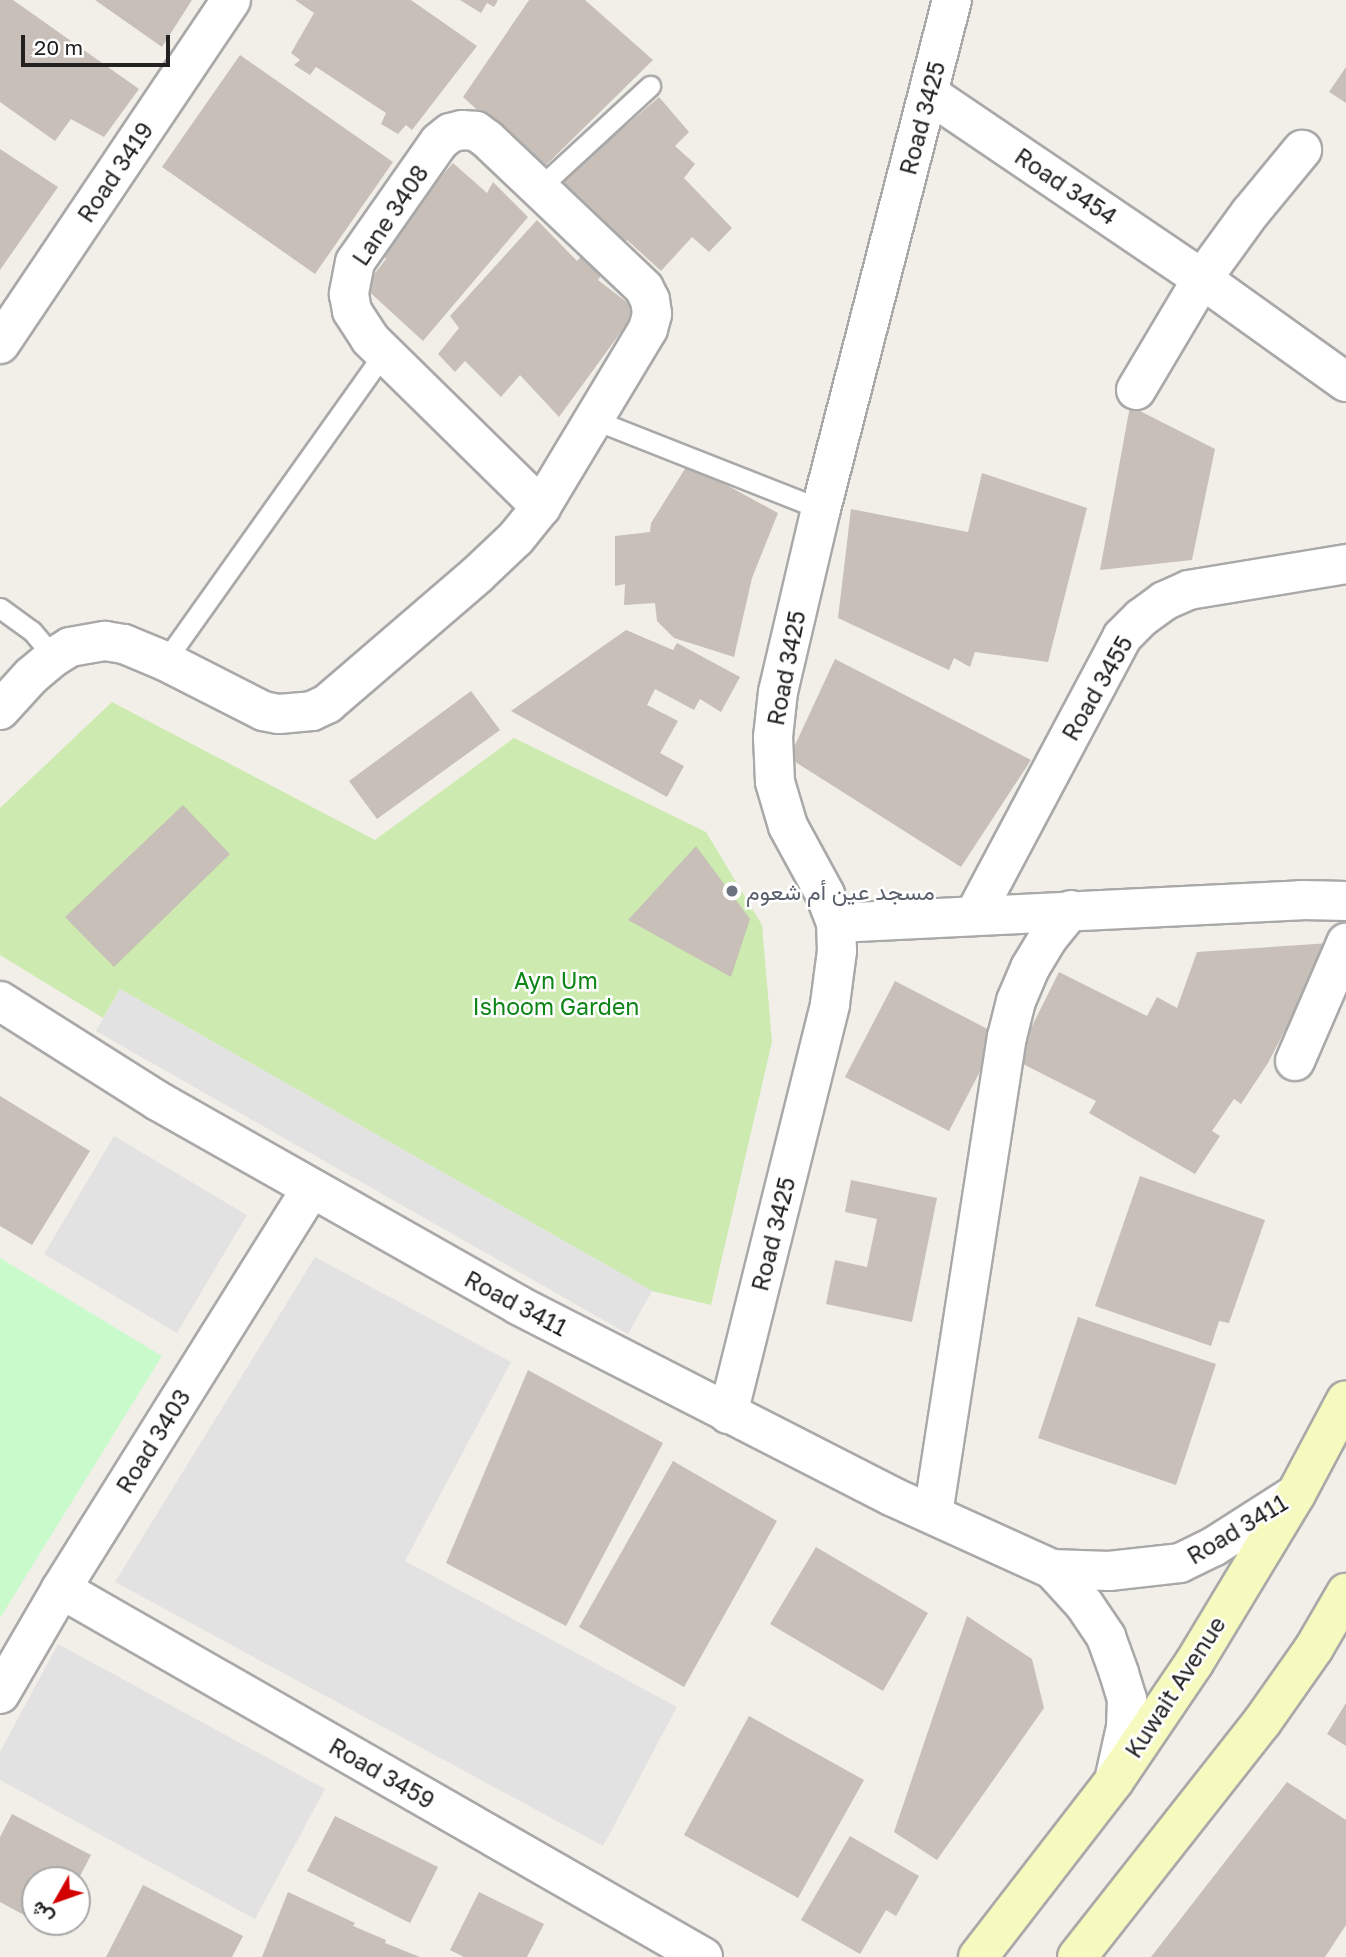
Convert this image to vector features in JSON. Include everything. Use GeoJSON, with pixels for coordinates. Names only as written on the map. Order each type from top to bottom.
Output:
{"type":"FeatureCollection","features":[{"type":"Feature","properties":{"kind":"main road","name":"Kuwait Avenue"},"geometry":{"type":"LineString","coordinates":[[978,1957],[1114,1781],[1194,1663],[1296,1494],[1346,1400]]}},
{"type":"Feature","properties":{"kind":"main road"},"geometry":{"type":"LineString","coordinates":[[1077,1957],[1262,1722],[1314,1648],[1346,1592]]}},
{"type":"Feature","properties":{"kind":"street","name":"Road 3419"},"geometry":{"type":"LineString","coordinates":[[0,344],[230,0]]}},
{"type":"Feature","properties":{"kind":"street","name":"Road 3425"},"geometry":{"type":"LineString","coordinates":[[728,1414],[830,1004],[837,951],[836,923],[825,894],[788,826],[775,782],[773,737],[778,692],[821,509],[952,0]]}},
{"type":"Feature","properties":{"kind":"street","name":"Road 3454"},"geometry":{"type":"LineString","coordinates":[[929,94],[1202,279],[1346,382]]}},
{"type":"Feature","properties":{"kind":"street","name":"Lane 3408"},"geometry":{"type":"LineString","coordinates":[[165,661],[263,711],[279,715],[312,711],[327,704],[516,538],[541,507],[648,329],[652,314],[650,300],[644,288],[476,131],[462,130],[450,133],[439,142],[355,262],[349,294],[352,311],[359,326],[384,353],[541,507]]}},
{"type":"Feature","properties":{"kind":"street"},"geometry":{"type":"LineString","coordinates":[[1136,390],[1202,279],[1250,213],[1302,149]]}},
{"type":"Feature","properties":{"kind":"street","name":"Road 3455"},"geometry":{"type":"LineString","coordinates":[[975,914],[1116,649],[1141,618],[1164,601],[1189,590],[1346,564]]}},
{"type":"Feature","properties":{"kind":"street"},"geometry":{"type":"LineString","coordinates":[[0,710],[54,657],[70,648],[105,641],[124,644],[165,661]]}},
{"type":"Feature","properties":{"kind":"street"},"geometry":{"type":"LineString","coordinates":[[836,923],[975,914],[1301,900],[1346,901]]}},
{"type":"Feature","properties":{"kind":"street"},"geometry":{"type":"LineString","coordinates":[[933,1514],[1007,1037],[1016,1002],[1030,968],[1048,938],[1072,910]]}},
{"type":"Feature","properties":{"kind":"street"},"geometry":{"type":"LineString","coordinates":[[1295,1060],[1346,943]]}},
{"type":"Feature","properties":{"kind":"street","name":"Road 3411"},"geometry":{"type":"LineString","coordinates":[[0,1001],[158,1101],[310,1190],[518,1305],[728,1414],[1052,1569],[1084,1604],[1106,1637],[1119,1674],[1126,1699],[1126,1727],[1114,1781]]}},
{"type":"Feature","properties":{"kind":"street","name":"Road 3403"},"geometry":{"type":"LineString","coordinates":[[0,1694],[61,1589],[310,1190]]}},
{"type":"Feature","properties":{"kind":"street","name":"Road 3411"},"geometry":{"type":"LineString","coordinates":[[1052,1569],[1109,1571],[1180,1563],[1213,1547],[1296,1494]]}},
{"type":"Feature","properties":{"kind":"street","name":"Road 3459"},"geometry":{"type":"LineString","coordinates":[[61,1589],[703,1957]]}},
{"type":"Feature","properties":{"kind":"lane"},"geometry":{"type":"LineString","coordinates":[[538,188],[650,86]]}},
{"type":"Feature","properties":{"kind":"lane"},"geometry":{"type":"LineString","coordinates":[[165,661],[384,353]]}},
{"type":"Feature","properties":{"kind":"lane"},"geometry":{"type":"LineString","coordinates":[[595,420],[821,509]]}},
{"type":"Feature","properties":{"kind":"lane"},"geometry":{"type":"LineString","coordinates":[[0,608],[32,631],[54,657]]}},
{"type":"Feature","properties":{"kind":"green space","name":"Ayn Um Ishoom Garden"},"geometry":{"type":"Polygon","coordinates":[[[112,702],[375,840],[514,738],[706,832],[762,925],[772,1042],[711,1305],[652,1291],[120,989],[103,1018],[0,955],[0,808],[112,702]]]}},
{"type":"Feature","properties":{"kind":"green space"},"geometry":{"type":"Polygon","coordinates":[[[0,1258],[162,1356],[0,1618],[0,1258]]]}},
{"type":"Feature","properties":{"kind":"shaded area"},"geometry":{"type":"Polygon","coordinates":[[[120,989],[652,1291],[628,1334],[96,1031],[120,989]]]}},
{"type":"Feature","properties":{"kind":"shaded area"},"geometry":{"type":"Polygon","coordinates":[[[114,1136],[247,1215],[177,1333],[44,1254],[114,1136]]]}},
{"type":"Feature","properties":{"kind":"shaded area"},"geometry":{"type":"Polygon","coordinates":[[[315,1257],[511,1362],[405,1561],[677,1707],[603,1846],[115,1582],[315,1257]]]}},
{"type":"Feature","properties":{"kind":"shaded area"},"geometry":{"type":"Polygon","coordinates":[[[58,1644],[325,1789],[255,1919],[0,1780],[0,1752],[58,1644]]]}},
{"type":"Feature","properties":{"kind":"building"},"geometry":{"type":"Polygon","coordinates":[[[0,0],[13,0],[139,89],[104,137],[71,119],[55,141],[0,102],[0,0]]]}},
{"type":"Feature","properties":{"kind":"building"},"geometry":{"type":"Polygon","coordinates":[[[95,0],[192,0],[162,47],[95,0]]]}},
{"type":"Feature","properties":{"kind":"building"},"geometry":{"type":"Polygon","coordinates":[[[295,0],[411,0],[477,46],[412,130],[406,125],[398,134],[381,124],[386,113],[316,67],[310,75],[294,65],[300,60],[291,53],[314,13],[295,0]]]}},
{"type":"Feature","properties":{"kind":"building"},"geometry":{"type":"Polygon","coordinates":[[[460,0],[498,0],[494,7],[487,3],[481,13],[460,0]]]}},
{"type":"Feature","properties":{"kind":"building"},"geometry":{"type":"Polygon","coordinates":[[[529,0],[585,0],[653,60],[542,169],[463,97],[529,0]]]}},
{"type":"Feature","properties":{"kind":"building"},"geometry":{"type":"Polygon","coordinates":[[[240,55],[393,162],[315,274],[162,167],[240,55]]]}},
{"type":"Feature","properties":{"kind":"building"},"geometry":{"type":"Polygon","coordinates":[[[1346,67],[1346,103],[1329,92],[1346,67]]]}},
{"type":"Feature","properties":{"kind":"building"},"geometry":{"type":"Polygon","coordinates":[[[659,97],[689,132],[675,146],[695,164],[684,178],[732,228],[709,252],[692,237],[661,271],[627,240],[622,245],[550,191],[659,97]]]}},
{"type":"Feature","properties":{"kind":"building"},"geometry":{"type":"Polygon","coordinates":[[[0,149],[58,187],[0,270],[0,149]]]}},
{"type":"Feature","properties":{"kind":"building"},"geometry":{"type":"Polygon","coordinates":[[[453,163],[487,193],[493,182],[528,217],[423,341],[364,287],[386,259],[376,250],[453,163]]]}},
{"type":"Feature","properties":{"kind":"building"},"geometry":{"type":"Polygon","coordinates":[[[537,220],[577,261],[588,248],[607,267],[598,280],[637,310],[559,417],[520,375],[501,397],[465,361],[455,372],[438,354],[459,328],[450,316],[537,220]]]}},
{"type":"Feature","properties":{"kind":"building"},"geometry":{"type":"Polygon","coordinates":[[[1130,406],[1215,449],[1192,560],[1100,570],[1130,406]]]}},
{"type":"Feature","properties":{"kind":"building"},"geometry":{"type":"Polygon","coordinates":[[[688,464],[778,513],[752,578],[734,657],[674,638],[657,621],[655,603],[624,605],[625,584],[615,586],[615,536],[650,532],[651,523],[688,464]]]}},
{"type":"Feature","properties":{"kind":"building"},"geometry":{"type":"Polygon","coordinates":[[[982,473],[1087,508],[1048,662],[975,652],[970,667],[954,658],[949,670],[838,618],[851,509],[968,532],[982,473]]]}},
{"type":"Feature","properties":{"kind":"building"},"geometry":{"type":"Polygon","coordinates":[[[626,630],[673,650],[677,643],[740,677],[721,712],[700,699],[694,710],[655,689],[647,705],[678,721],[660,753],[684,766],[667,797],[511,711],[626,630]]]}},
{"type":"Feature","properties":{"kind":"building"},"geometry":{"type":"Polygon","coordinates":[[[835,659],[1031,760],[961,867],[789,758],[835,659]]]}},
{"type":"Feature","properties":{"kind":"building"},"geometry":{"type":"Polygon","coordinates":[[[471,691],[500,730],[377,819],[349,781],[471,691]]]}},
{"type":"Feature","properties":{"kind":"building"},"geometry":{"type":"Polygon","coordinates":[[[183,805],[230,854],[114,967],[65,917],[183,805]]]}},
{"type":"Feature","properties":{"kind":"building"},"geometry":{"type":"Polygon","coordinates":[[[696,846],[750,919],[731,977],[628,920],[696,846]]]}},
{"type":"Feature","properties":{"kind":"building"},"geometry":{"type":"Polygon","coordinates":[[[1330,943],[1268,1063],[1241,1104],[1234,1099],[1212,1131],[1220,1136],[1195,1174],[1089,1113],[1096,1101],[1015,1060],[1059,972],[1147,1016],[1157,997],[1177,1008],[1197,952],[1330,943]]]}},
{"type":"Feature","properties":{"kind":"building"},"geometry":{"type":"Polygon","coordinates":[[[895,981],[999,1035],[949,1131],[845,1077],[895,981]]]}},
{"type":"Feature","properties":{"kind":"building"},"geometry":{"type":"Polygon","coordinates":[[[0,1096],[90,1151],[32,1245],[0,1226],[0,1096]]]}},
{"type":"Feature","properties":{"kind":"building"},"geometry":{"type":"Polygon","coordinates":[[[1140,1176],[1265,1220],[1229,1323],[1219,1321],[1211,1346],[1095,1306],[1140,1176]]]}},
{"type":"Feature","properties":{"kind":"building"},"geometry":{"type":"Polygon","coordinates":[[[851,1180],[937,1198],[912,1322],[826,1304],[835,1260],[867,1267],[877,1219],[845,1212],[851,1180]]]}},
{"type":"Feature","properties":{"kind":"building"},"geometry":{"type":"Polygon","coordinates":[[[1078,1317],[1216,1364],[1176,1485],[1038,1438],[1078,1317]]]}},
{"type":"Feature","properties":{"kind":"building"},"geometry":{"type":"Polygon","coordinates":[[[528,1370],[663,1443],[566,1626],[446,1563],[528,1370]]]}},
{"type":"Feature","properties":{"kind":"building"},"geometry":{"type":"Polygon","coordinates":[[[673,1461],[777,1521],[684,1687],[579,1627],[673,1461]]]}},
{"type":"Feature","properties":{"kind":"building"},"geometry":{"type":"Polygon","coordinates":[[[816,1547],[928,1613],[883,1691],[770,1624],[816,1547]]]}},
{"type":"Feature","properties":{"kind":"building"},"geometry":{"type":"Polygon","coordinates":[[[967,1616],[1032,1659],[1044,1708],[937,1860],[894,1832],[967,1616]]]}},
{"type":"Feature","properties":{"kind":"building"},"geometry":{"type":"Polygon","coordinates":[[[1346,1703],[1346,1746],[1327,1734],[1346,1703]]]}},
{"type":"Feature","properties":{"kind":"building"},"geometry":{"type":"Polygon","coordinates":[[[749,1716],[864,1780],[798,1898],[684,1835],[749,1716]]]}},
{"type":"Feature","properties":{"kind":"building"},"geometry":{"type":"Polygon","coordinates":[[[1287,1782],[1346,1820],[1346,1925],[1325,1957],[1151,1957],[1287,1782]]]}},
{"type":"Feature","properties":{"kind":"building"},"geometry":{"type":"Polygon","coordinates":[[[12,1814],[91,1855],[85,1866],[21,1866],[21,1913],[0,1902],[0,1837],[12,1814]]]}},
{"type":"Feature","properties":{"kind":"building"},"geometry":{"type":"Polygon","coordinates":[[[335,1816],[438,1867],[410,1923],[307,1871],[335,1816]]]}},
{"type":"Feature","properties":{"kind":"building"},"geometry":{"type":"Polygon","coordinates":[[[850,1836],[919,1876],[896,1916],[886,1910],[860,1954],[801,1920],[850,1836]]]}},
{"type":"Feature","properties":{"kind":"building"},"geometry":{"type":"Polygon","coordinates":[[[143,1885],[243,1936],[232,1957],[106,1957],[143,1885]]]}},
{"type":"Feature","properties":{"kind":"building"},"geometry":{"type":"Polygon","coordinates":[[[288,1892],[355,1923],[353,1926],[386,1940],[385,1943],[420,1957],[262,1957],[288,1892]]]}},
{"type":"Feature","properties":{"kind":"building"},"geometry":{"type":"Polygon","coordinates":[[[479,1892],[544,1924],[527,1957],[464,1957],[450,1950],[479,1892]]]}},
{"type":"Feature","properties":{"kind":"place","name":"مسجد عين أم شعوم"},"geometry":{"type":"Point","coordinates":[732,891]}}]}
